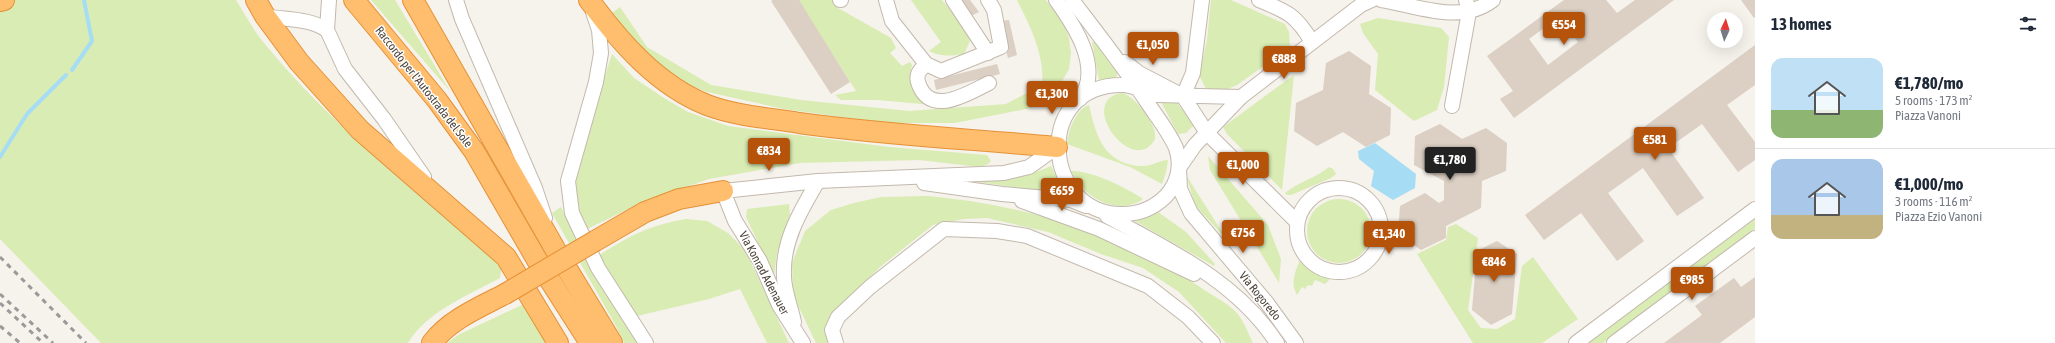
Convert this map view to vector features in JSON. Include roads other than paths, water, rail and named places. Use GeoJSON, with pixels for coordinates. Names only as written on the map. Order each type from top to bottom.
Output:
{"type":"FeatureCollection","features":[{"type":"Feature","properties":{"kind":"highway"},"geometry":{"type":"LineString","coordinates":[[0,1],[4,0]]}},
{"type":"Feature","properties":{"kind":"highway","name":"Raccordo per l'Autostrada del Sole"},"geometry":{"type":"LineString","coordinates":[[354,0],[437,100],[474,150],[537,260],[590,343]]}},
{"type":"Feature","properties":{"kind":"highway","name":"Raccordo per l'Autostrada del Sole"},"geometry":{"type":"LineString","coordinates":[[413,0],[555,249],[612,343]]}},
{"type":"Feature","properties":{"kind":"highway"},"geometry":{"type":"LineString","coordinates":[[589,0],[629,49],[648,68],[667,82],[707,105],[749,115],[827,126],[1057,147]]}},
{"type":"Feature","properties":{"kind":"highway"},"geometry":{"type":"LineString","coordinates":[[260,8],[299,62],[360,130],[449,209],[506,256],[558,343]]}},
{"type":"Feature","properties":{"kind":"highway"},"geometry":{"type":"LineString","coordinates":[[432,343],[437,336],[467,314],[505,294],[645,212],[679,200],[723,191]]}},
{"type":"Feature","properties":{"kind":"street"},"geometry":{"type":"LineString","coordinates":[[328,0],[327,30],[345,69],[388,124],[412,161],[449,209]]}},
{"type":"Feature","properties":{"kind":"street"},"geometry":{"type":"LineString","coordinates":[[456,0],[462,19],[534,188],[555,249]]}},
{"type":"Feature","properties":{"kind":"street"},"geometry":{"type":"LineString","coordinates":[[589,0],[599,30],[602,53],[596,82],[568,180],[572,213],[598,268],[646,343]]}},
{"type":"Feature","properties":{"kind":"street"},"geometry":{"type":"LineString","coordinates":[[886,0],[892,21],[926,64],[941,71],[1001,47],[994,10],[988,0]]}},
{"type":"Feature","properties":{"kind":"street"},"geometry":{"type":"LineString","coordinates":[[953,0],[988,53]]}},
{"type":"Feature","properties":{"kind":"street"},"geometry":{"type":"LineString","coordinates":[[1056,0],[1076,29],[1084,52],[1087,76],[1085,92],[1066,116],[1060,129],[1057,147],[1063,172],[1074,190],[1085,202],[1097,210],[1160,243],[1237,296],[1256,314],[1273,340]]}},
{"type":"Feature","properties":{"kind":"street"},"geometry":{"type":"LineString","coordinates":[[1072,0],[1112,52],[1169,135],[1177,154],[1179,168]]}},
{"type":"Feature","properties":{"kind":"street"},"geometry":{"type":"LineString","coordinates":[[1183,96],[1193,73],[1202,0]]}},
{"type":"Feature","properties":{"kind":"street"},"geometry":{"type":"LineString","coordinates":[[1259,0],[1287,12],[1296,18],[1312,42]]}},
{"type":"Feature","properties":{"kind":"street"},"geometry":{"type":"LineString","coordinates":[[875,178],[1002,194],[1070,200],[1097,210],[1127,214],[1140,212],[1155,206],[1172,187],[1179,168],[1195,145],[1241,97],[1361,5],[1372,0]]}},
{"type":"Feature","properties":{"kind":"street"},"geometry":{"type":"LineString","coordinates":[[1381,0],[1455,14],[1467,6],[1484,7],[1493,0]]}},
{"type":"Feature","properties":{"kind":"street"},"geometry":{"type":"LineString","coordinates":[[1452,106],[1467,6]]}},
{"type":"Feature","properties":{"kind":"street"},"geometry":{"type":"LineString","coordinates":[[260,8],[281,19],[310,21],[327,30]]}},
{"type":"Feature","properties":{"kind":"street"},"geometry":{"type":"LineString","coordinates":[[1112,52],[1139,73],[1183,96],[1207,133],[1297,222],[1297,239],[1302,251],[1310,261],[1321,268],[1333,272],[1346,272],[1358,268],[1367,263],[1378,247],[1382,234],[1381,221],[1376,209],[1368,198],[1356,191],[1343,188],[1330,188],[1317,193],[1304,206],[1297,222]]}},
{"type":"Feature","properties":{"kind":"street"},"geometry":{"type":"LineString","coordinates":[[926,64],[917,72],[917,80],[922,93],[930,99],[943,102],[954,99],[989,83]]}},
{"type":"Feature","properties":{"kind":"street"},"geometry":{"type":"LineString","coordinates":[[1080,99],[1090,92],[1124,85],[1158,95],[1241,97]]}},
{"type":"Feature","properties":{"kind":"street"},"geometry":{"type":"LineString","coordinates":[[723,191],[818,181],[1004,173],[1029,168],[1057,147]]}},
{"type":"Feature","properties":{"kind":"street","name":"Via Rogoredo"},"geometry":{"type":"LineString","coordinates":[[1179,168],[1180,189],[1191,213],[1268,302],[1296,343]]}},
{"type":"Feature","properties":{"kind":"street","name":"Via Konrad Adenauer"},"geometry":{"type":"LineString","coordinates":[[800,337],[784,277],[785,257],[798,215],[818,181]]}},
{"type":"Feature","properties":{"kind":"street","name":"Via Konrad Adenauer"},"geometry":{"type":"LineString","coordinates":[[723,191],[735,221],[760,261],[779,305],[800,337]]}},
{"type":"Feature","properties":{"kind":"street"},"geometry":{"type":"LineString","coordinates":[[1002,194],[1099,229],[1237,296]]}},
{"type":"Feature","properties":{"kind":"street"},"geometry":{"type":"LineString","coordinates":[[1576,343],[1755,209]]}},
{"type":"Feature","properties":{"kind":"street"},"geometry":{"type":"LineString","coordinates":[[836,343],[832,330],[838,317],[870,287],[944,229],[997,231],[1027,236],[1082,257],[1148,286],[1188,317],[1213,343]]}},
{"type":"Feature","properties":{"kind":"street"},"geometry":{"type":"LineString","coordinates":[[1618,342],[1755,238]]}},
{"type":"Feature","properties":{"kind":"water"},"geometry":{"type":"Polygon","coordinates":[[[1375,143],[1416,174],[1415,188],[1393,200],[1371,186],[1374,171],[1359,159],[1358,151],[1375,143]]]}},
{"type":"Feature","properties":{"kind":"waterway"},"geometry":{"type":"LineString","coordinates":[[72,70],[92,41],[84,0]]}},
{"type":"Feature","properties":{"kind":"waterway"},"geometry":{"type":"LineString","coordinates":[[0,157],[27,114],[66,75]]}},
{"type":"Feature","properties":{"kind":"railway"},"geometry":{"type":"LineString","coordinates":[[0,257],[86,343]]}},
{"type":"Feature","properties":{"kind":"railway"},"geometry":{"type":"LineString","coordinates":[[0,294],[53,343]]}},
{"type":"Feature","properties":{"kind":"railway"},"geometry":{"type":"LineString","coordinates":[[0,303],[43,343]]}},
{"type":"Feature","properties":{"kind":"railway"},"geometry":{"type":"LineString","coordinates":[[0,326],[20,343]]}}]}
